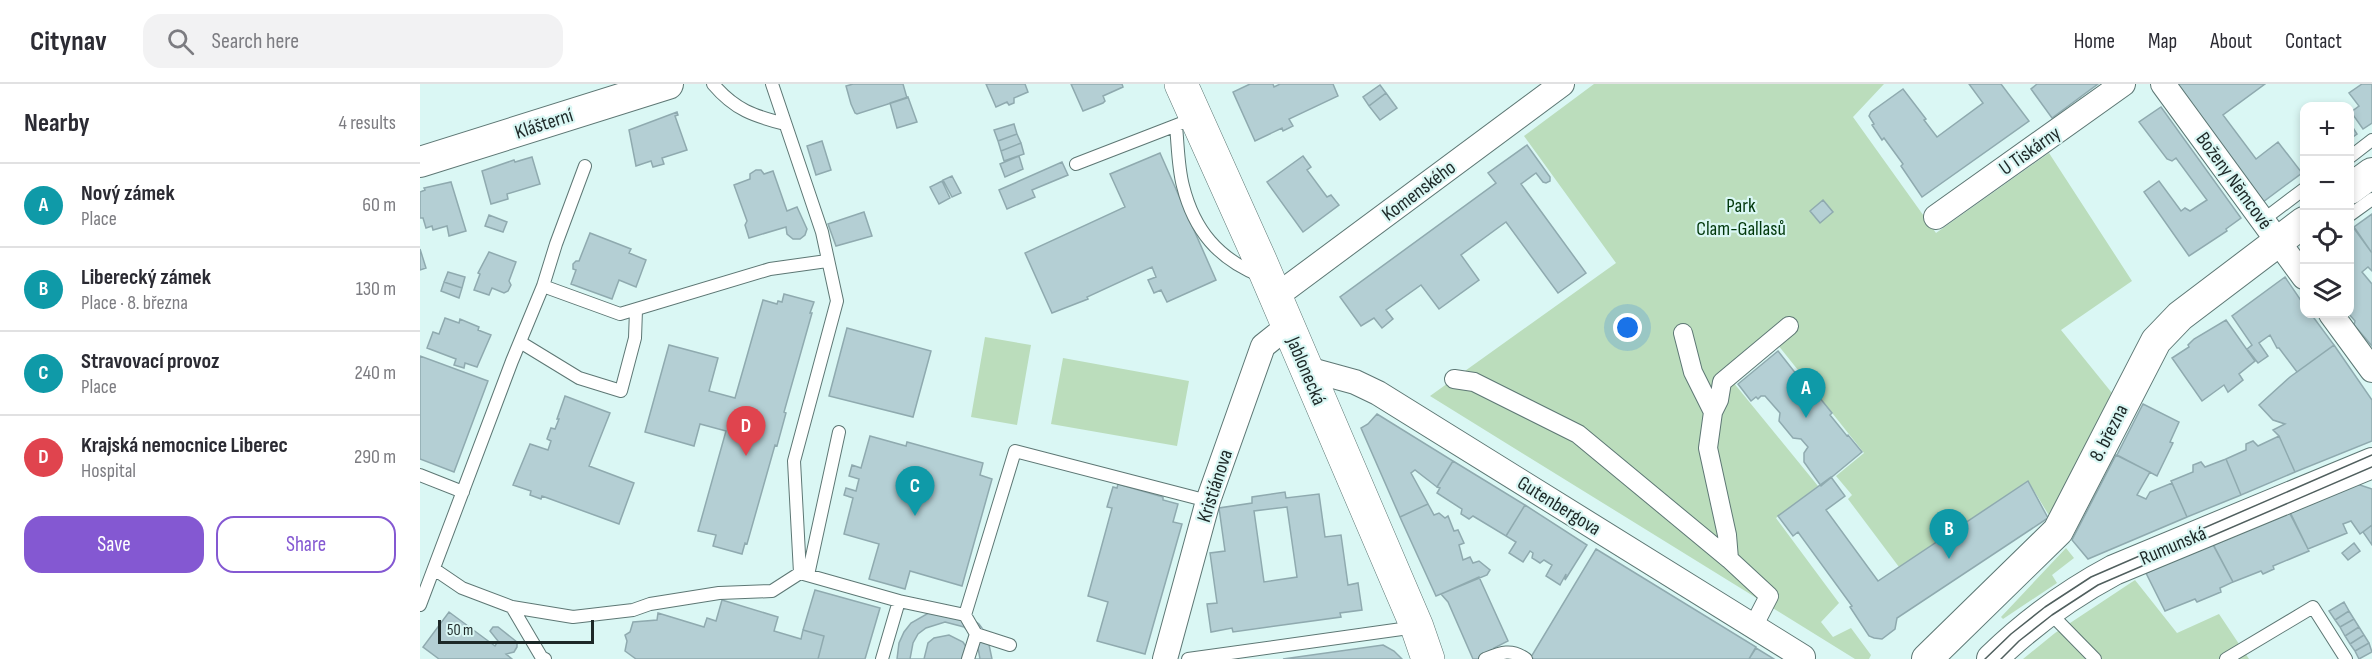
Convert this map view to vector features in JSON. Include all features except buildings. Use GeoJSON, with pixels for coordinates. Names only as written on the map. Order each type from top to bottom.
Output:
{"type":"FeatureCollection","features":[{"type":"Feature","properties":{"kind":"main road","name":"Jablonecká"},"geometry":{"type":"LineString","coordinates":[[1181,84],[1185,122],[1277,301],[1417,627],[1428,659]]}},
{"type":"Feature","properties":{"kind":"street","name":"Klášterní"},"geometry":{"type":"LineString","coordinates":[[420,162],[668,84]]}},
{"type":"Feature","properties":{"kind":"street","name":"Komenského"},"geometry":{"type":"LineString","coordinates":[[1277,301],[1562,84]]}},
{"type":"Feature","properties":{"kind":"street","name":"U Tiskárny"},"geometry":{"type":"LineString","coordinates":[[1936,217],[2123,84]]}},
{"type":"Feature","properties":{"kind":"street","name":"Boženy Němcové"},"geometry":{"type":"LineString","coordinates":[[2163,84],[2282,243],[2300,271]]}},
{"type":"Feature","properties":{"kind":"street"},"geometry":{"type":"LineString","coordinates":[[2354,186],[2372,173]]}},
{"type":"Feature","properties":{"kind":"street","name":"8. března"},"geometry":{"type":"LineString","coordinates":[[1927,659],[2058,531],[2156,341],[2180,316],[2282,243],[2300,226]]}},
{"type":"Feature","properties":{"kind":"street","name":"Kristiánova"},"geometry":{"type":"LineString","coordinates":[[1165,659],[1208,501],[1277,301]]}},
{"type":"Feature","properties":{"kind":"street"},"geometry":{"type":"LineString","coordinates":[[2334,318],[2372,370]]}},
{"type":"Feature","properties":{"kind":"street"},"geometry":{"type":"LineString","coordinates":[[1729,559],[1727,535],[1708,448],[1713,412],[1719,400],[1722,382],[1789,326]]}},
{"type":"Feature","properties":{"kind":"street"},"geometry":{"type":"LineString","coordinates":[[1683,333],[1693,372],[1713,412]]}},
{"type":"Feature","properties":{"kind":"street","name":"Gutenbergova"},"geometry":{"type":"LineString","coordinates":[[1304,368],[1355,381],[1378,393],[1805,658]]}},
{"type":"Feature","properties":{"kind":"street"},"geometry":{"type":"LineString","coordinates":[[1454,379],[1474,382],[1578,434],[1729,559],[1769,596],[1753,627]]}},
{"type":"Feature","properties":{"kind":"street","name":"Rumunská"},"geometry":{"type":"LineString","coordinates":[[1992,659],[2014,638],[2049,611],[2081,588],[2114,570],[2372,463]]}},
{"type":"Feature","properties":{"kind":"lane"},"geometry":{"type":"LineString","coordinates":[[713,84],[729,101],[753,116],[785,124]]}},
{"type":"Feature","properties":{"kind":"lane"},"geometry":{"type":"LineString","coordinates":[[772,84],[822,232],[837,301],[794,461],[804,574]]}},
{"type":"Feature","properties":{"kind":"lane"},"geometry":{"type":"LineString","coordinates":[[1076,164],[1185,122]]}},
{"type":"Feature","properties":{"kind":"lane"},"geometry":{"type":"LineString","coordinates":[[2354,153],[2372,140]]}},
{"type":"Feature","properties":{"kind":"lane"},"geometry":{"type":"LineString","coordinates":[[420,605],[543,286],[555,244],[585,166]]}},
{"type":"Feature","properties":{"kind":"lane"},"geometry":{"type":"LineString","coordinates":[[2282,243],[2300,199]]}},
{"type":"Feature","properties":{"kind":"lane"},"geometry":{"type":"LineString","coordinates":[[2354,212],[2372,199]]}},
{"type":"Feature","properties":{"kind":"lane"},"geometry":{"type":"LineString","coordinates":[[543,286],[620,314],[770,268],[827,261]]}},
{"type":"Feature","properties":{"kind":"lane"},"geometry":{"type":"LineString","coordinates":[[520,342],[579,378],[621,392],[635,338],[636,310]]}},
{"type":"Feature","properties":{"kind":"lane"},"geometry":{"type":"LineString","coordinates":[[804,574],[839,432]]}},
{"type":"Feature","properties":{"kind":"lane"},"geometry":{"type":"LineString","coordinates":[[1010,645],[976,634],[965,615],[1015,451],[1208,501]]}},
{"type":"Feature","properties":{"kind":"lane"},"geometry":{"type":"LineString","coordinates":[[420,475],[463,492]]}},
{"type":"Feature","properties":{"kind":"lane"},"geometry":{"type":"LineString","coordinates":[[434,569],[462,588],[512,607],[573,617],[633,610],[650,604],[719,593],[772,591],[804,574],[899,601],[965,615]]}},
{"type":"Feature","properties":{"kind":"lane"},"geometry":{"type":"LineString","coordinates":[[882,659],[899,601]]}},
{"type":"Feature","properties":{"kind":"lane"},"geometry":{"type":"LineString","coordinates":[[512,607],[542,658],[545,659]]}},
{"type":"Feature","properties":{"kind":"lane"},"geometry":{"type":"LineString","coordinates":[[2226,659],[2313,607],[2346,659]]}},
{"type":"Feature","properties":{"kind":"lane"},"geometry":{"type":"LineString","coordinates":[[2049,611],[2095,659]]}},
{"type":"Feature","properties":{"kind":"lane"},"geometry":{"type":"LineString","coordinates":[[1188,659],[1417,627]]}},
{"type":"Feature","properties":{"kind":"lane"},"geometry":{"type":"LineString","coordinates":[[968,659],[976,634]]}},
{"type":"Feature","properties":{"kind":"lane"},"geometry":{"type":"LineString","coordinates":[[1485,659],[1506,651],[1520,654],[1526,659]]}},
{"type":"Feature","properties":{"kind":"green space","name":"Park Clam-Gallasů"},"geometry":{"type":"Polygon","coordinates":[[[1594,84],[1884,84],[1853,117],[1936,233],[2049,153],[2132,281],[2061,330],[2112,393],[2050,517],[2028,481],[1899,567],[1848,499],[1852,495],[1836,476],[1864,453],[1778,345],[1733,382],[1818,486],[1776,518],[1839,603],[1821,622],[1833,637],[1851,628],[1871,655],[1869,659],[1855,659],[1430,396],[1616,263],[1524,136],[1594,84]]]}},
{"type":"Feature","properties":{"kind":"green space"},"geometry":{"type":"Polygon","coordinates":[[[985,337],[1031,345],[1017,425],[971,417],[985,337]]]}},
{"type":"Feature","properties":{"kind":"green space"},"geometry":{"type":"Polygon","coordinates":[[[1063,358],[1189,381],[1177,446],[1051,424],[1063,358]]]}},
{"type":"Feature","properties":{"kind":"green space"},"geometry":{"type":"Polygon","coordinates":[[[2066,548],[2074,558],[2052,575],[2057,583],[2003,619],[2001,617],[2066,548]]]}},
{"type":"Feature","properties":{"kind":"green space"},"geometry":{"type":"Polygon","coordinates":[[[2135,580],[2177,633],[2219,614],[2249,659],[2023,659],[2055,633],[2135,580]]]}},
{"type":"Feature","properties":{"kind":"tram line"},"geometry":{"type":"LineString","coordinates":[[1985,659],[2011,634],[2045,607],[2091,577],[2372,455]]}},
{"type":"Feature","properties":{"kind":"tram line"},"geometry":{"type":"LineString","coordinates":[[2001,659],[2019,641],[2052,615],[2098,585],[2372,467]]}},
{"type":"Feature","properties":{"kind":"place","name":"Nový zámek"},"geometry":{"type":"Point","coordinates":[1806,418]}},
{"type":"Feature","properties":{"kind":"place","name":"Krajská nemocnice Liberec"},"geometry":{"type":"Point","coordinates":[746,456]}},
{"type":"Feature","properties":{"kind":"place","name":"Stravovací provoz"},"geometry":{"type":"Point","coordinates":[915,516]}},
{"type":"Feature","properties":{"kind":"place","name":"Liberecký zámek"},"geometry":{"type":"Point","coordinates":[1949,559]}}]}
